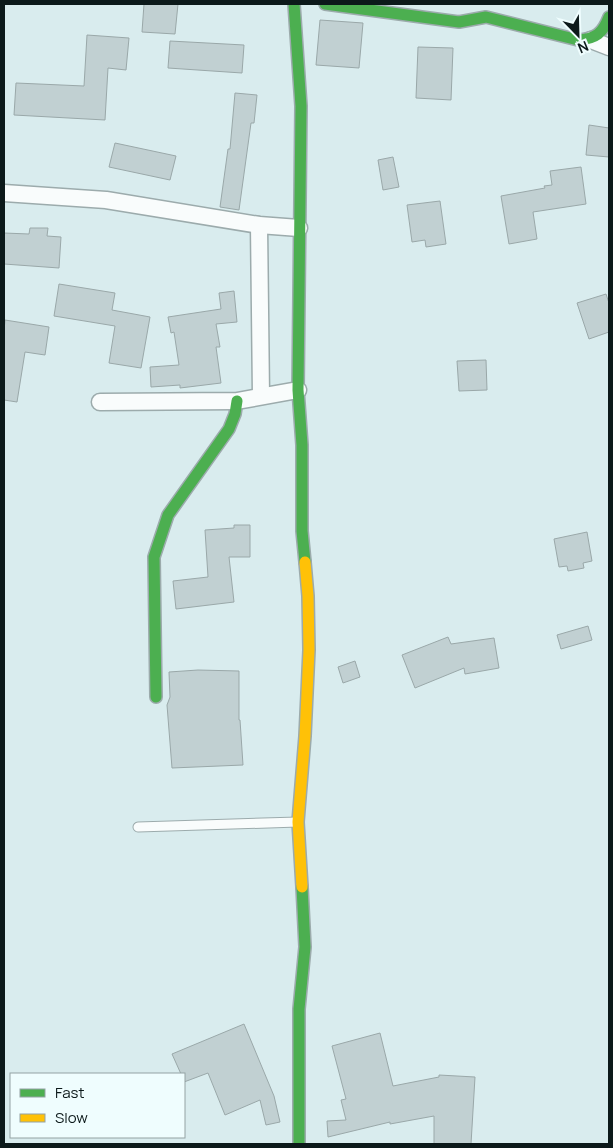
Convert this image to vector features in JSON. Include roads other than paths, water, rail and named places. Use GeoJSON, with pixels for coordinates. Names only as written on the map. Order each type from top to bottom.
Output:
{"type":"FeatureCollection","features":[{"type":"Feature","properties":{"kind":"street"},"geometry":{"type":"LineString","coordinates":[[294,4],[301,106],[298,390],[302,446],[302,531],[308,596],[305,736],[298,822],[305,947],[299,1009],[299,1144]]}},
{"type":"Feature","properties":{"kind":"street"},"geometry":{"type":"LineString","coordinates":[[325,4],[459,22],[486,18],[578,40],[591,40],[609,47]]}},
{"type":"Feature","properties":{"kind":"street"},"geometry":{"type":"LineString","coordinates":[[591,40],[602,34],[609,17]]}},
{"type":"Feature","properties":{"kind":"street"},"geometry":{"type":"LineString","coordinates":[[4,193],[106,200],[259,225],[300,228]]}},
{"type":"Feature","properties":{"kind":"street"},"geometry":{"type":"LineString","coordinates":[[259,225],[261,396]]}},
{"type":"Feature","properties":{"kind":"street"},"geometry":{"type":"LineString","coordinates":[[100,402],[238,401],[298,390]]}},
{"type":"Feature","properties":{"kind":"street"},"geometry":{"type":"LineString","coordinates":[[156,697],[154,558],[168,515],[229,429],[238,401]]}},
{"type":"Feature","properties":{"kind":"lane"},"geometry":{"type":"LineString","coordinates":[[138,828],[298,822]]}}]}
